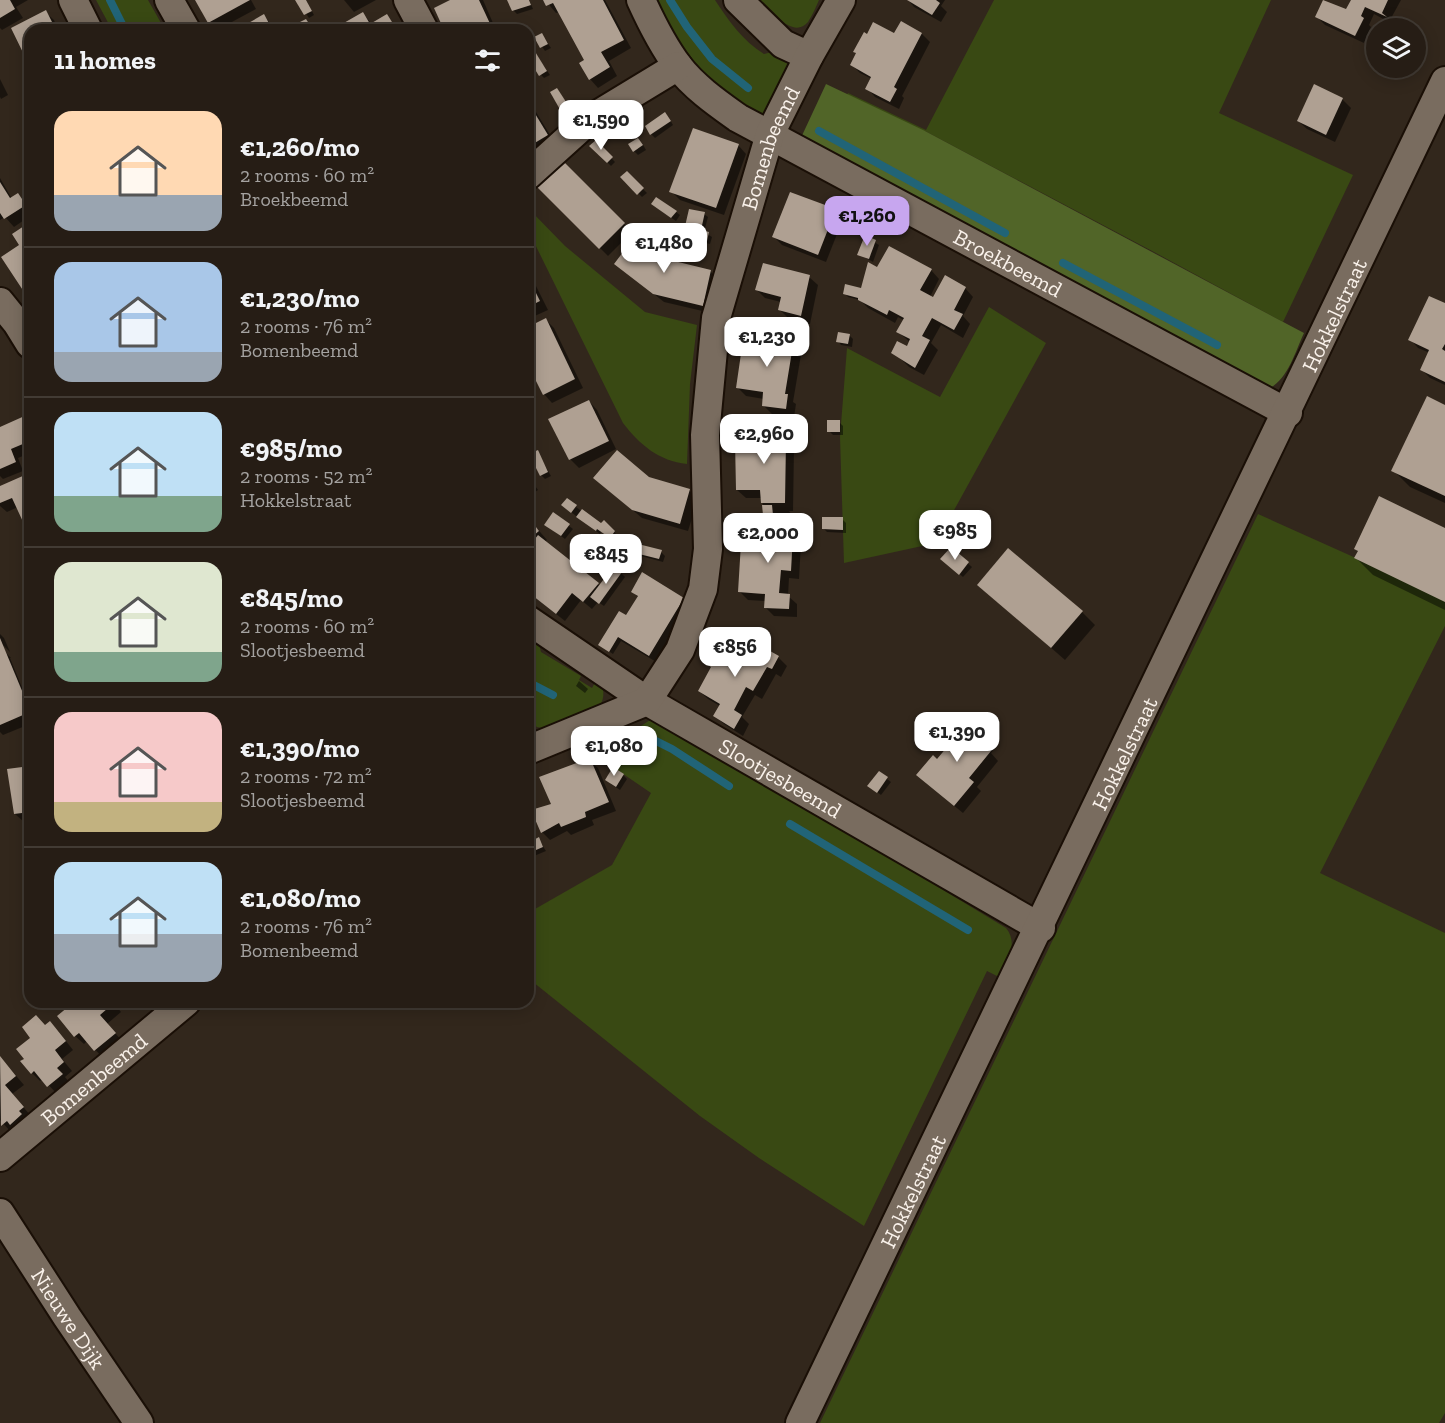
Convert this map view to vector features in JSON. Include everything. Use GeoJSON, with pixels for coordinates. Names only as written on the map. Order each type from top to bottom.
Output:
{"type":"FeatureCollection","features":[{"type":"Feature","properties":{"kind":"street"},"geometry":{"type":"LineString","coordinates":[[73,0],[85,24]]}},
{"type":"Feature","properties":{"kind":"street"},"geometry":{"type":"LineString","coordinates":[[169,0],[183,24]]}},
{"type":"Feature","properties":{"kind":"street"},"geometry":{"type":"LineString","coordinates":[[408,0],[421,24]]}},
{"type":"Feature","properties":{"kind":"street","name":"Broekbeemd"},"geometry":{"type":"LineString","coordinates":[[641,0],[650,20],[678,66],[704,93],[730,112],[1288,413]]}},
{"type":"Feature","properties":{"kind":"street"},"geometry":{"type":"LineString","coordinates":[[738,0],[783,44],[809,56]]}},
{"type":"Feature","properties":{"kind":"street","name":"Bomenbeemd"},"geometry":{"type":"LineString","coordinates":[[647,701],[680,650],[703,589],[708,549],[705,435],[717,318],[770,134],[809,56],[842,0]]}},
{"type":"Feature","properties":{"kind":"street"},"geometry":{"type":"LineString","coordinates":[[534,170],[589,120],[678,66]]}},
{"type":"Feature","properties":{"kind":"street","name":"Hokkelstraat"},"geometry":{"type":"LineString","coordinates":[[800,1423],[1041,928],[1445,81]]}},
{"type":"Feature","properties":{"kind":"street"},"geometry":{"type":"LineString","coordinates":[[0,302],[24,336]]}},
{"type":"Feature","properties":{"kind":"street","name":"Slootjesbeemd"},"geometry":{"type":"LineString","coordinates":[[534,624],[647,701],[1041,928]]}},
{"type":"Feature","properties":{"kind":"street"},"geometry":{"type":"LineString","coordinates":[[534,748],[647,701]]}},
{"type":"Feature","properties":{"kind":"street","name":"Bomenbeemd"},"geometry":{"type":"LineString","coordinates":[[0,1157],[179,1008]]}},
{"type":"Feature","properties":{"kind":"street","name":"Nieuwe Dijk"},"geometry":{"type":"LineString","coordinates":[[0,1213],[139,1423]]}},
{"type":"Feature","properties":{"kind":"green space"},"geometry":{"type":"Polygon","coordinates":[[[96,0],[148,0],[162,24],[109,24],[96,0]]]}},
{"type":"Feature","properties":{"kind":"green space"},"geometry":{"type":"Polygon","coordinates":[[[651,0],[715,0],[737,30],[756,49],[764,54],[776,51],[791,63],[766,112],[761,114],[733,104],[685,55],[651,0]]]}},
{"type":"Feature","properties":{"kind":"green space"},"geometry":{"type":"Polygon","coordinates":[[[760,0],[819,0],[808,22],[796,28],[782,22],[760,0]]]}},
{"type":"Feature","properties":{"kind":"green space"},"geometry":{"type":"Polygon","coordinates":[[[994,0],[1271,0],[1219,113],[1353,175],[1283,322],[925,131],[823,145],[848,93],[926,130],[994,0]]]}},
{"type":"Feature","properties":{"kind":"green space"},"geometry":{"type":"Polygon","coordinates":[[[826,84],[925,131],[1304,333],[1286,372],[1275,385],[1268,389],[799,142],[826,84]]]}},
{"type":"Feature","properties":{"kind":"green space"},"geometry":{"type":"Polygon","coordinates":[[[534,214],[565,246],[645,312],[697,325],[690,384],[687,464],[659,456],[651,451],[623,423],[534,242],[534,214]]]}},
{"type":"Feature","properties":{"kind":"green space"},"geometry":{"type":"Polygon","coordinates":[[[989,307],[1046,343],[936,543],[844,563],[840,437],[847,348],[940,397],[989,307]]]}},
{"type":"Feature","properties":{"kind":"green space"},"geometry":{"type":"Polygon","coordinates":[[[1258,514],[1445,598],[1445,626],[1320,873],[1445,933],[1445,1413],[1439,1423],[820,1423],[1258,514]]]}},
{"type":"Feature","properties":{"kind":"green space"},"geometry":{"type":"Polygon","coordinates":[[[534,638],[538,640],[541,652],[581,676],[579,680],[592,688],[598,677],[603,692],[603,700],[599,707],[547,729],[534,725],[534,638]]]}},
{"type":"Feature","properties":{"kind":"green space"},"geometry":{"type":"Polygon","coordinates":[[[656,716],[1006,928],[1010,934],[1012,946],[999,977],[987,971],[864,1226],[759,1158],[700,1116],[534,983],[534,910],[612,865],[651,793],[613,767],[604,746],[626,736],[656,716]]]}},
{"type":"Feature","properties":{"kind":"building"},"geometry":{"type":"Polygon","coordinates":[[[0,0],[10,0],[15,9],[0,18],[0,0]]]}},
{"type":"Feature","properties":{"kind":"building"},"geometry":{"type":"Polygon","coordinates":[[[195,0],[250,0],[208,23],[195,0]]]}},
{"type":"Feature","properties":{"kind":"building"},"geometry":{"type":"Polygon","coordinates":[[[295,0],[306,0],[312,11],[304,15],[295,0]]]}},
{"type":"Feature","properties":{"kind":"building"},"geometry":{"type":"Polygon","coordinates":[[[450,0],[479,0],[490,24],[441,24],[434,8],[450,0]]]}},
{"type":"Feature","properties":{"kind":"building"},"geometry":{"type":"Polygon","coordinates":[[[507,0],[529,0],[531,5],[512,11],[507,0]]]}},
{"type":"Feature","properties":{"kind":"building"},"geometry":{"type":"Polygon","coordinates":[[[543,0],[603,0],[624,40],[601,52],[610,67],[589,80],[579,63],[584,60],[553,3],[546,6],[543,0]]]}},
{"type":"Feature","properties":{"kind":"building"},"geometry":{"type":"Polygon","coordinates":[[[907,0],[936,0],[940,3],[932,15],[907,0]]]}},
{"type":"Feature","properties":{"kind":"building"},"geometry":{"type":"Polygon","coordinates":[[[1323,0],[1346,9],[1351,0],[1388,0],[1382,13],[1387,17],[1365,7],[1361,16],[1364,18],[1355,36],[1315,17],[1323,0]]]}},
{"type":"Feature","properties":{"kind":"building"},"geometry":{"type":"Polygon","coordinates":[[[46,10],[53,24],[24,24],[24,55],[11,28],[46,10]]]}},
{"type":"Feature","properties":{"kind":"building"},"geometry":{"type":"Polygon","coordinates":[[[363,12],[370,24],[342,24],[363,12]]]}},
{"type":"Feature","properties":{"kind":"building"},"geometry":{"type":"Polygon","coordinates":[[[264,14],[269,24],[247,24],[264,14]]]}},
{"type":"Feature","properties":{"kind":"building"},"geometry":{"type":"Polygon","coordinates":[[[387,14],[393,24],[370,24],[387,14]]]}},
{"type":"Feature","properties":{"kind":"building"},"geometry":{"type":"Polygon","coordinates":[[[306,19],[309,24],[299,24],[306,19]]]}},
{"type":"Feature","properties":{"kind":"building"},"geometry":{"type":"Polygon","coordinates":[[[901,21],[922,33],[894,87],[897,89],[890,102],[865,89],[871,77],[850,65],[856,53],[853,52],[864,32],[867,34],[873,22],[894,33],[901,21]]]}},
{"type":"Feature","properties":{"kind":"building"},"geometry":{"type":"Polygon","coordinates":[[[542,33],[548,44],[540,48],[534,37],[542,33]]]}},
{"type":"Feature","properties":{"kind":"building"},"geometry":{"type":"Polygon","coordinates":[[[534,50],[547,71],[539,76],[534,68],[534,50]]]}},
{"type":"Feature","properties":{"kind":"building"},"geometry":{"type":"Polygon","coordinates":[[[1314,84],[1343,98],[1326,135],[1297,121],[1314,84]]]}},
{"type":"Feature","properties":{"kind":"building"},"geometry":{"type":"Polygon","coordinates":[[[557,88],[570,108],[562,113],[550,92],[557,88]]]}},
{"type":"Feature","properties":{"kind":"building"},"geometry":{"type":"Polygon","coordinates":[[[534,112],[548,135],[534,143],[534,112]]]}},
{"type":"Feature","properties":{"kind":"building"},"geometry":{"type":"Polygon","coordinates":[[[665,112],[671,121],[650,135],[645,126],[665,112]]]}},
{"type":"Feature","properties":{"kind":"building"},"geometry":{"type":"Polygon","coordinates":[[[693,128],[739,144],[716,208],[669,192],[693,128]]]}},
{"type":"Feature","properties":{"kind":"building"},"geometry":{"type":"Polygon","coordinates":[[[638,138],[643,145],[633,152],[628,144],[638,138]]]}},
{"type":"Feature","properties":{"kind":"building"},"geometry":{"type":"Polygon","coordinates":[[[596,140],[613,157],[607,163],[589,146],[596,140]]]}},
{"type":"Feature","properties":{"kind":"building"},"geometry":{"type":"Polygon","coordinates":[[[561,159],[625,223],[599,249],[535,185],[561,159]]]}},
{"type":"Feature","properties":{"kind":"building"},"geometry":{"type":"Polygon","coordinates":[[[627,171],[644,188],[637,195],[620,177],[627,171]]]}},
{"type":"Feature","properties":{"kind":"building"},"geometry":{"type":"Polygon","coordinates":[[[0,182],[10,198],[18,193],[24,206],[4,219],[0,213],[0,182]]]}},
{"type":"Feature","properties":{"kind":"building"},"geometry":{"type":"Polygon","coordinates":[[[790,192],[836,209],[818,255],[772,237],[790,192]]]}},
{"type":"Feature","properties":{"kind":"building"},"geometry":{"type":"Polygon","coordinates":[[[656,197],[677,211],[671,218],[651,204],[656,197]]]}},
{"type":"Feature","properties":{"kind":"building"},"geometry":{"type":"Polygon","coordinates":[[[689,209],[705,212],[701,230],[709,232],[707,241],[683,235],[689,209]]]}},
{"type":"Feature","properties":{"kind":"building"},"geometry":{"type":"Polygon","coordinates":[[[24,226],[24,292],[1,257],[19,245],[12,234],[24,226]]]}},
{"type":"Feature","properties":{"kind":"building"},"geometry":{"type":"Polygon","coordinates":[[[636,235],[670,260],[711,270],[703,306],[653,294],[614,264],[636,235]]]}},
{"type":"Feature","properties":{"kind":"building"},"geometry":{"type":"Polygon","coordinates":[[[865,235],[876,240],[869,259],[857,255],[865,235]]]}},
{"type":"Feature","properties":{"kind":"building"},"geometry":{"type":"Polygon","coordinates":[[[889,246],[932,269],[920,290],[933,297],[945,275],[966,287],[954,310],[963,314],[954,330],[932,318],[922,336],[930,340],[915,368],[891,353],[897,341],[907,346],[910,339],[896,332],[904,318],[889,310],[887,315],[858,298],[843,294],[845,284],[861,288],[868,262],[877,267],[889,246]]]}},
{"type":"Feature","properties":{"kind":"building"},"geometry":{"type":"Polygon","coordinates":[[[763,263],[810,275],[801,316],[778,310],[781,297],[755,290],[763,263]]]}},
{"type":"Feature","properties":{"kind":"building"},"geometry":{"type":"Polygon","coordinates":[[[534,289],[540,301],[534,304],[534,289]]]}},
{"type":"Feature","properties":{"kind":"building"},"geometry":{"type":"Polygon","coordinates":[[[1429,296],[1445,303],[1445,344],[1442,349],[1445,351],[1445,382],[1420,370],[1429,350],[1408,340],[1429,296]]]}},
{"type":"Feature","properties":{"kind":"building"},"geometry":{"type":"Polygon","coordinates":[[[546,318],[575,379],[543,395],[534,377],[534,324],[546,318]]]}},
{"type":"Feature","properties":{"kind":"building"},"geometry":{"type":"Polygon","coordinates":[[[771,330],[795,333],[785,394],[788,394],[786,409],[762,406],[763,392],[736,388],[743,340],[769,343],[771,330]]]}},
{"type":"Feature","properties":{"kind":"building"},"geometry":{"type":"Polygon","coordinates":[[[838,332],[850,334],[848,344],[836,342],[838,332]]]}},
{"type":"Feature","properties":{"kind":"building"},"geometry":{"type":"Polygon","coordinates":[[[1427,396],[1445,405],[1445,496],[1391,471],[1427,396]]]}},
{"type":"Feature","properties":{"kind":"building"},"geometry":{"type":"Polygon","coordinates":[[[589,400],[609,441],[569,460],[548,419],[589,400]]]}},
{"type":"Feature","properties":{"kind":"building"},"geometry":{"type":"Polygon","coordinates":[[[24,416],[24,444],[11,449],[16,462],[0,469],[0,427],[24,416]]]}},
{"type":"Feature","properties":{"kind":"building"},"geometry":{"type":"Polygon","coordinates":[[[827,420],[840,420],[840,432],[827,432],[827,420]]]}},
{"type":"Feature","properties":{"kind":"building"},"geometry":{"type":"Polygon","coordinates":[[[791,426],[791,441],[786,441],[785,503],[761,503],[760,490],[736,490],[735,441],[767,441],[767,427],[791,426]]]}},
{"type":"Feature","properties":{"kind":"building"},"geometry":{"type":"Polygon","coordinates":[[[538,450],[548,472],[540,476],[534,464],[534,452],[538,450]]]}},
{"type":"Feature","properties":{"kind":"building"},"geometry":{"type":"Polygon","coordinates":[[[617,450],[649,477],[690,489],[680,524],[632,510],[593,478],[617,450]]]}},
{"type":"Feature","properties":{"kind":"building"},"geometry":{"type":"Polygon","coordinates":[[[24,475],[24,524],[12,498],[0,503],[0,486],[24,475]]]}},
{"type":"Feature","properties":{"kind":"building"},"geometry":{"type":"Polygon","coordinates":[[[1379,496],[1445,528],[1445,602],[1354,558],[1358,551],[1354,549],[1379,496]]]}},
{"type":"Feature","properties":{"kind":"building"},"geometry":{"type":"Polygon","coordinates":[[[567,498],[577,505],[571,513],[561,505],[567,498]]]}},
{"type":"Feature","properties":{"kind":"building"},"geometry":{"type":"Polygon","coordinates":[[[762,505],[772,505],[773,515],[763,515],[762,505]]]}},
{"type":"Feature","properties":{"kind":"building"},"geometry":{"type":"Polygon","coordinates":[[[582,509],[601,523],[604,520],[615,531],[610,538],[576,517],[582,509]]]}},
{"type":"Feature","properties":{"kind":"building"},"geometry":{"type":"Polygon","coordinates":[[[553,512],[570,524],[561,536],[544,525],[553,512]]]}},
{"type":"Feature","properties":{"kind":"building"},"geometry":{"type":"Polygon","coordinates":[[[769,516],[794,517],[791,571],[781,570],[779,593],[790,594],[789,609],[764,608],[765,594],[738,592],[741,543],[768,545],[769,516]]]}},
{"type":"Feature","properties":{"kind":"building"},"geometry":{"type":"Polygon","coordinates":[[[822,517],[843,517],[843,530],[822,529],[822,517]]]}},
{"type":"Feature","properties":{"kind":"building"},"geometry":{"type":"Polygon","coordinates":[[[534,524],[539,531],[534,535],[534,524]]]}},
{"type":"Feature","properties":{"kind":"building"},"geometry":{"type":"Polygon","coordinates":[[[538,535],[599,583],[583,602],[572,593],[556,614],[534,597],[534,540],[538,535]]]}},
{"type":"Feature","properties":{"kind":"building"},"geometry":{"type":"Polygon","coordinates":[[[638,544],[662,550],[659,559],[635,553],[638,544]]]}},
{"type":"Feature","properties":{"kind":"building"},"geometry":{"type":"Polygon","coordinates":[[[951,547],[969,562],[959,575],[940,559],[951,547]]]}},
{"type":"Feature","properties":{"kind":"building"},"geometry":{"type":"Polygon","coordinates":[[[1008,548],[1083,611],[1051,648],[977,585],[1008,548]]]}},
{"type":"Feature","properties":{"kind":"building"},"geometry":{"type":"Polygon","coordinates":[[[614,566],[622,572],[599,604],[590,597],[614,566]]]}},
{"type":"Feature","properties":{"kind":"building"},"geometry":{"type":"Polygon","coordinates":[[[642,572],[684,598],[649,656],[618,637],[609,652],[598,645],[619,611],[626,615],[638,596],[631,592],[642,572]]]}},
{"type":"Feature","properties":{"kind":"building"},"geometry":{"type":"Polygon","coordinates":[[[0,638],[24,696],[24,715],[0,725],[0,638]]]}},
{"type":"Feature","properties":{"kind":"building"},"geometry":{"type":"Polygon","coordinates":[[[725,642],[748,654],[754,642],[779,656],[772,669],[767,667],[753,691],[746,687],[734,710],[742,715],[734,729],[713,716],[720,704],[698,691],[711,667],[707,664],[712,666],[725,642]]]}},
{"type":"Feature","properties":{"kind":"building"},"geometry":{"type":"Polygon","coordinates":[[[977,719],[988,729],[989,736],[984,743],[991,751],[969,778],[974,782],[954,806],[916,775],[933,755],[937,759],[969,721],[977,719]]]}},
{"type":"Feature","properties":{"kind":"building"},"geometry":{"type":"Polygon","coordinates":[[[590,758],[609,802],[585,812],[586,817],[561,827],[559,823],[541,833],[534,817],[534,809],[551,804],[539,777],[590,758]]]}},
{"type":"Feature","properties":{"kind":"building"},"geometry":{"type":"Polygon","coordinates":[[[24,767],[24,813],[14,814],[7,769],[24,767]]]}},
{"type":"Feature","properties":{"kind":"building"},"geometry":{"type":"Polygon","coordinates":[[[613,767],[624,774],[616,787],[605,780],[613,767]]]}},
{"type":"Feature","properties":{"kind":"building"},"geometry":{"type":"Polygon","coordinates":[[[879,771],[888,777],[877,793],[867,786],[879,771]]]}},
{"type":"Feature","properties":{"kind":"building"},"geometry":{"type":"Polygon","coordinates":[[[539,837],[543,847],[534,851],[534,840],[539,837]]]}},
{"type":"Feature","properties":{"kind":"building"},"geometry":{"type":"Polygon","coordinates":[[[67,1008],[108,1008],[100,1015],[116,1033],[94,1051],[79,1033],[74,1037],[57,1016],[67,1008]]]}},
{"type":"Feature","properties":{"kind":"building"},"geometry":{"type":"Polygon","coordinates":[[[36,1015],[45,1025],[50,1021],[66,1041],[55,1050],[64,1062],[57,1068],[63,1074],[47,1087],[34,1071],[31,1074],[20,1061],[24,1059],[16,1049],[30,1038],[22,1027],[36,1015]]]}},
{"type":"Feature","properties":{"kind":"building"},"geometry":{"type":"Polygon","coordinates":[[[0,1056],[16,1076],[5,1085],[24,1107],[19,1111],[22,1114],[10,1125],[7,1121],[1,1126],[0,1056]]]}},
{"type":"Feature","properties":{"kind":"waterway"},"geometry":{"type":"LineString","coordinates":[[110,0],[122,24]]}},
{"type":"Feature","properties":{"kind":"waterway"},"geometry":{"type":"LineString","coordinates":[[670,0],[687,27],[712,59],[748,88]]}},
{"type":"Feature","properties":{"kind":"waterway"},"geometry":{"type":"LineString","coordinates":[[819,131],[1005,233]]}},
{"type":"Feature","properties":{"kind":"waterway"},"geometry":{"type":"LineString","coordinates":[[1063,263],[1217,345]]}},
{"type":"Feature","properties":{"kind":"waterway"},"geometry":{"type":"LineString","coordinates":[[534,685],[553,695]]}},
{"type":"Feature","properties":{"kind":"waterway"},"geometry":{"type":"LineString","coordinates":[[646,736],[672,749],[729,786]]}},
{"type":"Feature","properties":{"kind":"waterway"},"geometry":{"type":"LineString","coordinates":[[790,824],[968,930]]}}]}
